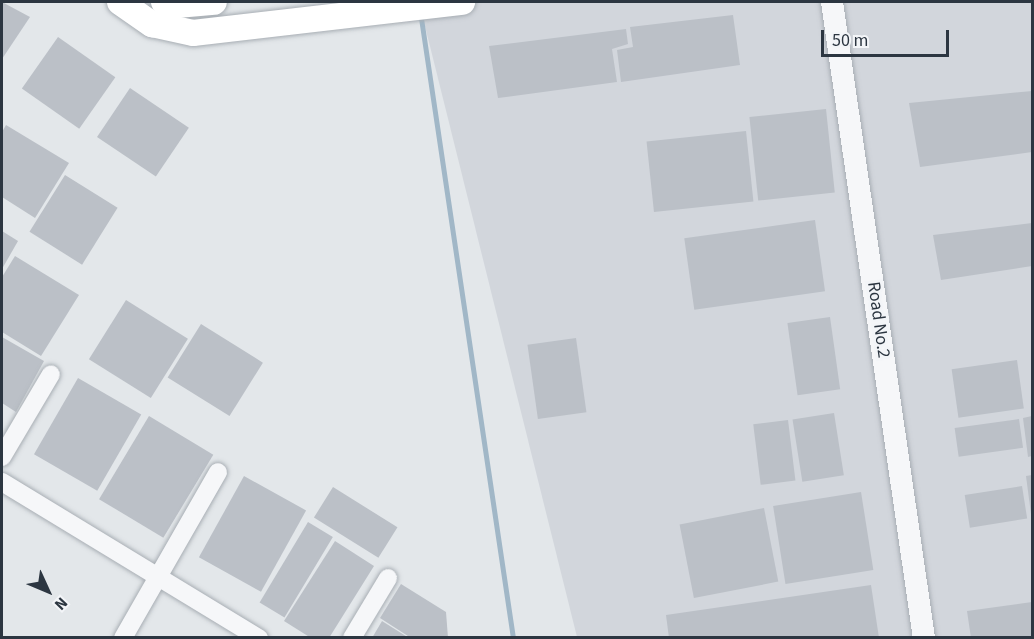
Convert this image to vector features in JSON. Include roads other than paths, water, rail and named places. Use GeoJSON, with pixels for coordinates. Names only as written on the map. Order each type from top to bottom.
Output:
{"type":"FeatureCollection","features":[{"type":"Feature","properties":{"kind":"main road"},"geometry":{"type":"LineString","coordinates":[[120,2],[152,24],[193,33],[412,5],[462,2]]}},
{"type":"Feature","properties":{"kind":"main road"},"geometry":{"type":"LineString","coordinates":[[164,2],[177,5],[214,2]]}},
{"type":"Feature","properties":{"kind":"street","name":"Road No.2"},"geometry":{"type":"LineString","coordinates":[[832,2],[924,638]]}},
{"type":"Feature","properties":{"kind":"street"},"geometry":{"type":"LineString","coordinates":[[2,457],[51,374]]}},
{"type":"Feature","properties":{"kind":"street"},"geometry":{"type":"LineString","coordinates":[[123,638],[218,472]]}},
{"type":"Feature","properties":{"kind":"street"},"geometry":{"type":"LineString","coordinates":[[2,483],[259,638]]}},
{"type":"Feature","properties":{"kind":"street"},"geometry":{"type":"LineString","coordinates":[[352,638],[388,578]]}},
{"type":"Feature","properties":{"kind":"waterway"},"geometry":{"type":"LineString","coordinates":[[421,18],[513,638]]}}]}
